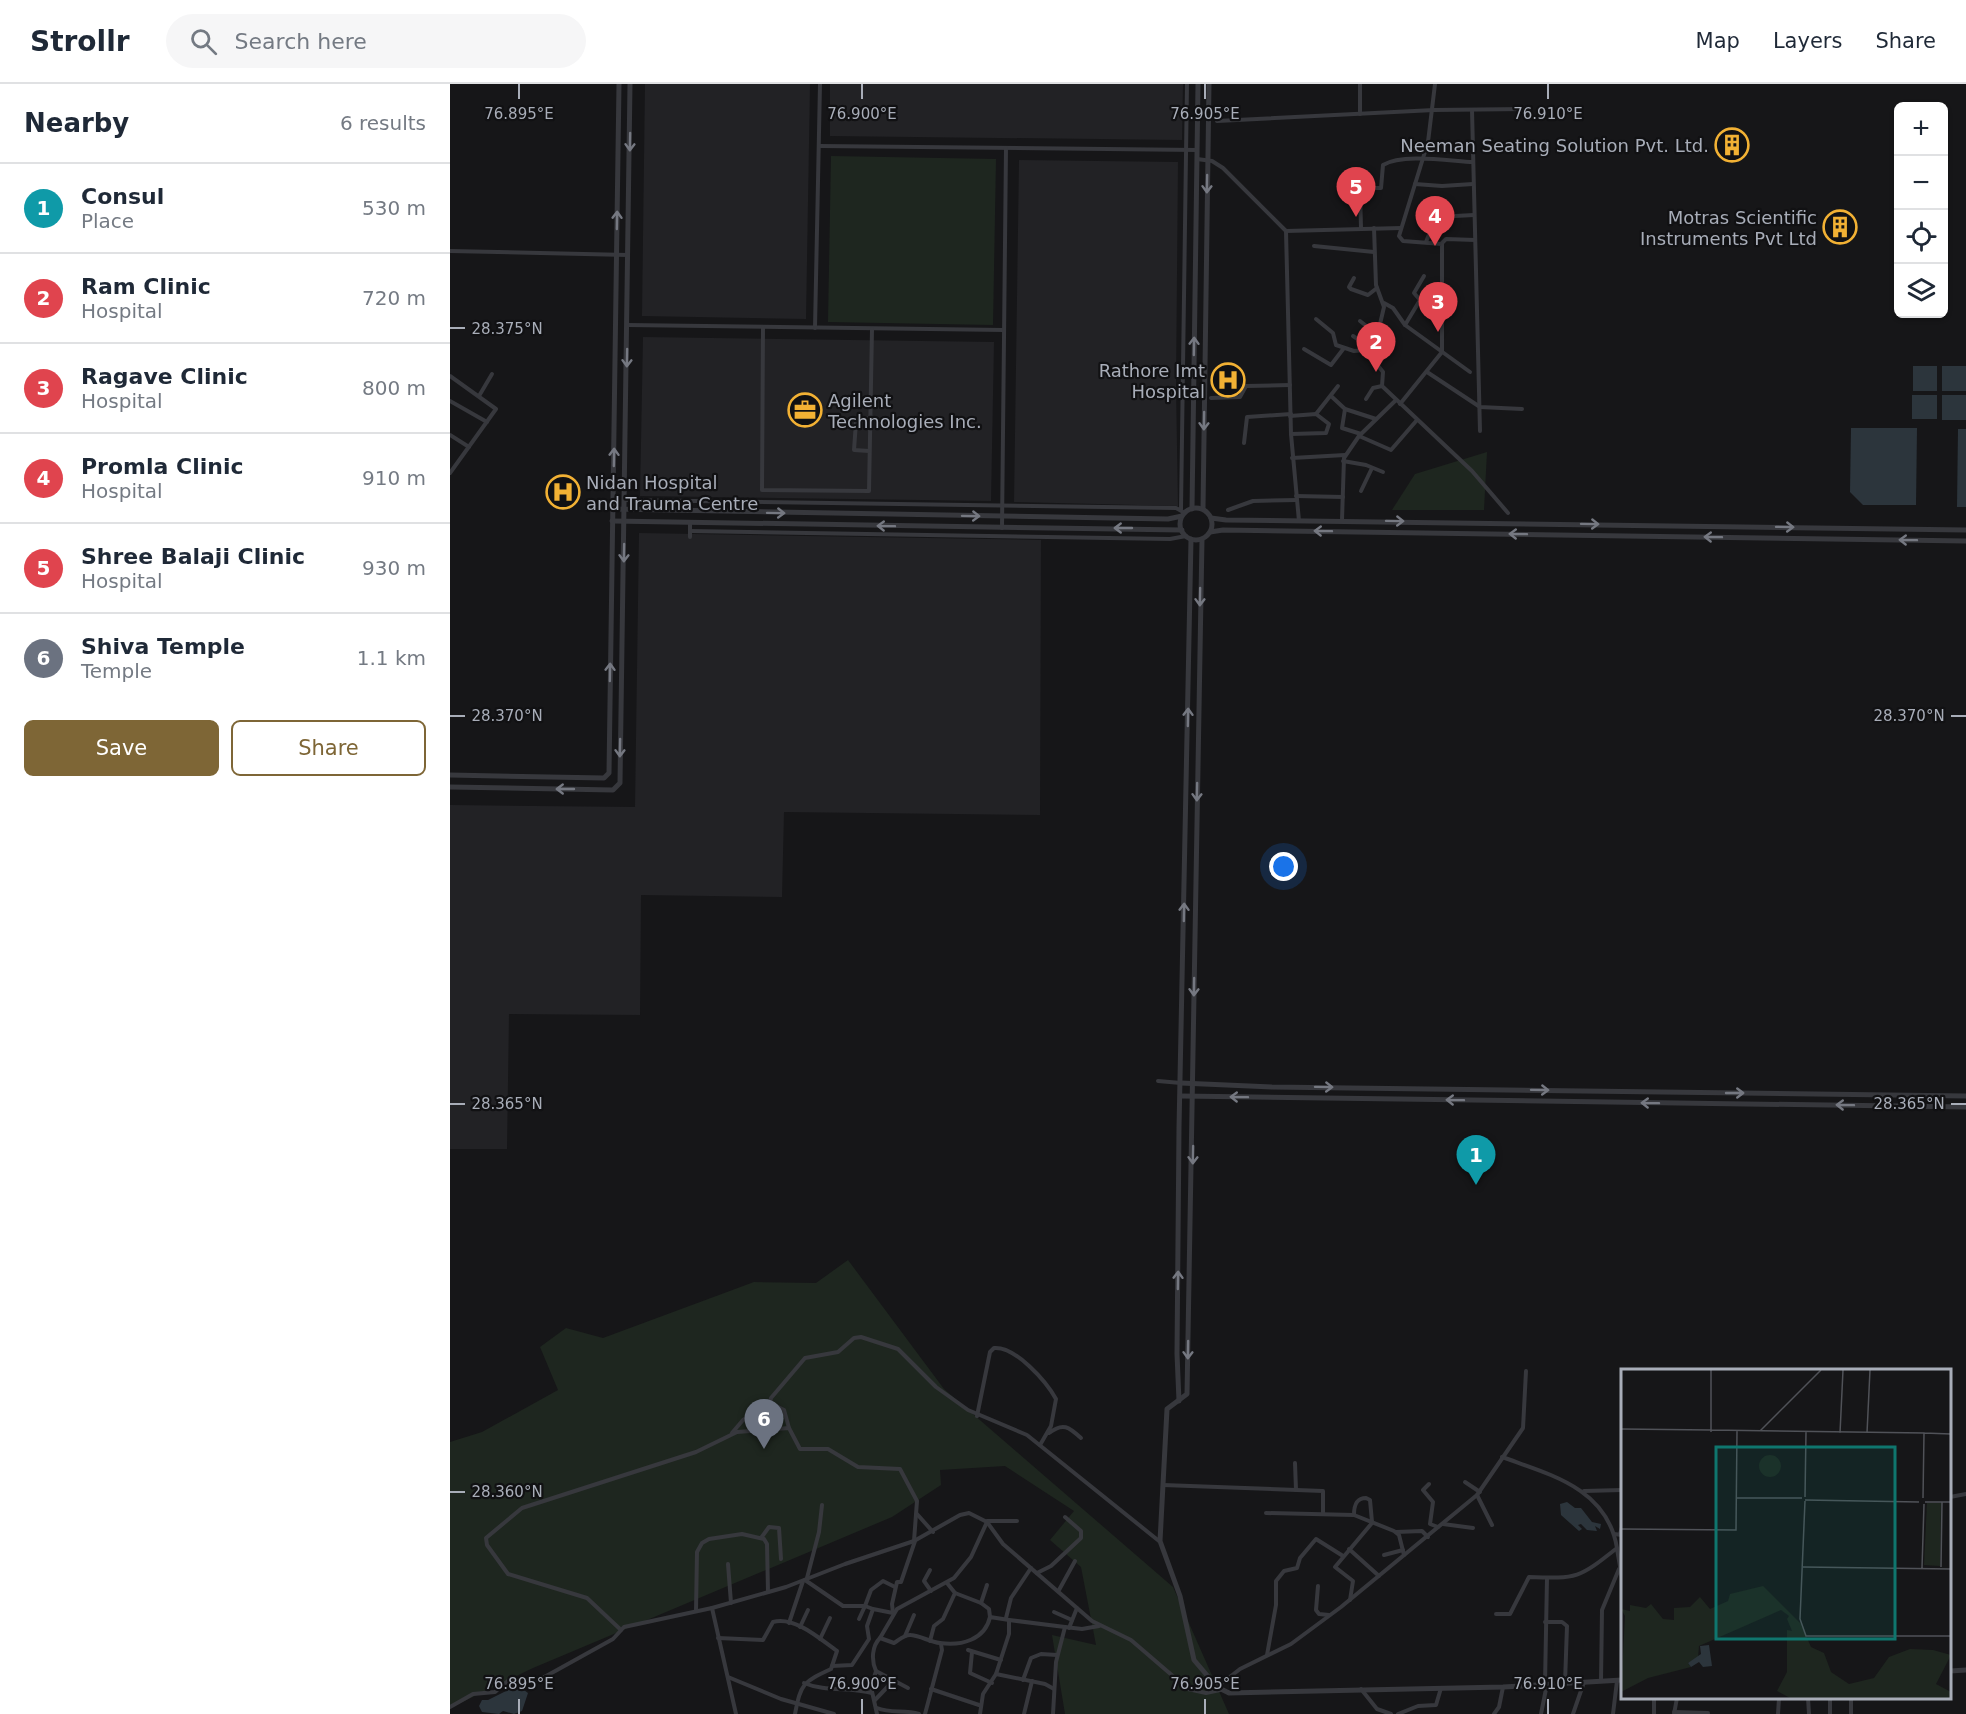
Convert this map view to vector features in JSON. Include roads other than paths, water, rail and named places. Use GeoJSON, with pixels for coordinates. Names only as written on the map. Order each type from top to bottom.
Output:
{"type":"FeatureCollection","features":[{"type":"Feature","properties":{"kind":"street"},"geometry":{"type":"LineString","coordinates":[[613,790],[607,777],[619,84]]}},
{"type":"Feature","properties":{"kind":"street"},"geometry":{"type":"LineString","coordinates":[[450,788],[613,790],[620,783],[630,84]]}},
{"type":"Feature","properties":{"kind":"street"},"geometry":{"type":"LineString","coordinates":[[815,328],[820,84]]}},
{"type":"Feature","properties":{"kind":"street"},"geometry":{"type":"LineString","coordinates":[[1179,1401],[1177,1354],[1188,537],[1182,530],[1187,84]]}},
{"type":"Feature","properties":{"kind":"street"},"geometry":{"type":"LineString","coordinates":[[1192,509],[1198,84]]}},
{"type":"Feature","properties":{"kind":"street"},"geometry":{"type":"LineString","coordinates":[[1209,84],[1203,509],[1211,518],[1966,530]]}},
{"type":"Feature","properties":{"kind":"street"},"geometry":{"type":"LineString","coordinates":[[1360,84],[1360,114]]}},
{"type":"Feature","properties":{"kind":"street"},"geometry":{"type":"LineString","coordinates":[[1436,84],[1434,110],[1423,159],[1401,228],[1401,240],[1442,243],[1446,239],[1475,240]]}},
{"type":"Feature","properties":{"kind":"street"},"geometry":{"type":"LineString","coordinates":[[1217,121],[1434,110],[1525,109]]}},
{"type":"Feature","properties":{"kind":"street"},"geometry":{"type":"LineString","coordinates":[[1472,110],[1480,431]]}},
{"type":"Feature","properties":{"kind":"street"},"geometry":{"type":"LineString","coordinates":[[820,146],[1197,150]]}},
{"type":"Feature","properties":{"kind":"street"},"geometry":{"type":"LineString","coordinates":[[1002,528],[1006,148]]}},
{"type":"Feature","properties":{"kind":"street"},"geometry":{"type":"LineString","coordinates":[[1197,159],[1207,160],[1223,168],[1286,231],[1292,458],[1299,521]]}},
{"type":"Feature","properties":{"kind":"street"},"geometry":{"type":"LineString","coordinates":[[1371,188],[1381,188],[1383,165],[1388,162],[1423,159],[1473,162]]}},
{"type":"Feature","properties":{"kind":"street"},"geometry":{"type":"LineString","coordinates":[[1415,184],[1442,186],[1473,184]]}},
{"type":"Feature","properties":{"kind":"street"},"geometry":{"type":"LineString","coordinates":[[1360,191],[1360,228]]}},
{"type":"Feature","properties":{"kind":"street"},"geometry":{"type":"LineString","coordinates":[[1426,242],[1436,217],[1474,215]]}},
{"type":"Feature","properties":{"kind":"street"},"geometry":{"type":"LineString","coordinates":[[1365,350],[1365,344],[1380,324],[1384,303],[1377,288],[1374,228]]}},
{"type":"Feature","properties":{"kind":"street"},"geometry":{"type":"LineString","coordinates":[[1286,231],[1401,228]]}},
{"type":"Feature","properties":{"kind":"street"},"geometry":{"type":"LineString","coordinates":[[1342,520],[1345,455],[1360,435],[1397,403],[1427,372],[1442,352],[1442,243]]}},
{"type":"Feature","properties":{"kind":"street"},"geometry":{"type":"LineString","coordinates":[[1314,246],[1374,252]]}},
{"type":"Feature","properties":{"kind":"street"},"geometry":{"type":"LineString","coordinates":[[450,251],[628,255]]}},
{"type":"Feature","properties":{"kind":"street"},"geometry":{"type":"LineString","coordinates":[[1405,325],[1420,300],[1414,292],[1425,276]]}},
{"type":"Feature","properties":{"kind":"street"},"geometry":{"type":"LineString","coordinates":[[1354,278],[1349,287],[1351,289],[1366,295],[1377,288]]}},
{"type":"Feature","properties":{"kind":"street"},"geometry":{"type":"LineString","coordinates":[[1384,303],[1393,308],[1405,325],[1470,372]]}},
{"type":"Feature","properties":{"kind":"street"},"geometry":{"type":"LineString","coordinates":[[1316,319],[1333,333],[1335,344],[1344,348],[1365,350],[1384,373],[1382,386]]}},
{"type":"Feature","properties":{"kind":"street"},"geometry":{"type":"LineString","coordinates":[[1360,321],[1374,332]]}},
{"type":"Feature","properties":{"kind":"street"},"geometry":{"type":"LineString","coordinates":[[627,325],[1004,330]]}},
{"type":"Feature","properties":{"kind":"street"},"geometry":{"type":"LineString","coordinates":[[763,327],[762,490],[869,492],[872,329]]}},
{"type":"Feature","properties":{"kind":"street"},"geometry":{"type":"LineString","coordinates":[[1353,336],[1365,344]]}},
{"type":"Feature","properties":{"kind":"street"},"geometry":{"type":"LineString","coordinates":[[1304,349],[1331,365],[1344,348]]}},
{"type":"Feature","properties":{"kind":"street"},"geometry":{"type":"LineString","coordinates":[[1378,364],[1390,349]]}},
{"type":"Feature","properties":{"kind":"street"},"geometry":{"type":"LineString","coordinates":[[1427,372],[1480,406],[1522,409]]}},
{"type":"Feature","properties":{"kind":"street"},"geometry":{"type":"LineString","coordinates":[[479,396],[492,374]]}},
{"type":"Feature","properties":{"kind":"street"},"geometry":{"type":"LineString","coordinates":[[450,376],[496,409],[450,473]]}},
{"type":"Feature","properties":{"kind":"street"},"geometry":{"type":"LineString","coordinates":[[1211,398],[1240,397],[1242,388],[1246,387],[1290,385]]}},
{"type":"Feature","properties":{"kind":"street"},"geometry":{"type":"LineString","coordinates":[[1316,414],[1338,386]]}},
{"type":"Feature","properties":{"kind":"street"},"geometry":{"type":"LineString","coordinates":[[1366,399],[1373,388],[1382,386]]}},
{"type":"Feature","properties":{"kind":"street"},"geometry":{"type":"LineString","coordinates":[[1382,386],[1397,403],[1472,471],[1508,513]]}},
{"type":"Feature","properties":{"kind":"street"},"geometry":{"type":"LineString","coordinates":[[1331,396],[1345,408],[1376,419]]}},
{"type":"Feature","properties":{"kind":"street"},"geometry":{"type":"LineString","coordinates":[[450,401],[487,422]]}},
{"type":"Feature","properties":{"kind":"street"},"geometry":{"type":"LineString","coordinates":[[1345,408],[1342,428],[1387,450],[1394,449],[1417,420]]}},
{"type":"Feature","properties":{"kind":"street"},"geometry":{"type":"LineString","coordinates":[[1244,443],[1247,417],[1316,414],[1328,422],[1326,433],[1291,434]]}},
{"type":"Feature","properties":{"kind":"street"},"geometry":{"type":"LineString","coordinates":[[869,451],[854,450],[856,422],[870,418]]}},
{"type":"Feature","properties":{"kind":"street"},"geometry":{"type":"LineString","coordinates":[[450,435],[469,447]]}},
{"type":"Feature","properties":{"kind":"street"},"geometry":{"type":"LineString","coordinates":[[1292,458],[1345,455]]}},
{"type":"Feature","properties":{"kind":"street"},"geometry":{"type":"LineString","coordinates":[[1343,461],[1383,472]]}},
{"type":"Feature","properties":{"kind":"street"},"geometry":{"type":"LineString","coordinates":[[1361,491],[1372,468]]}},
{"type":"Feature","properties":{"kind":"street"},"geometry":{"type":"LineString","coordinates":[[1228,510],[1254,501],[1343,497]]}},
{"type":"Feature","properties":{"kind":"street"},"geometry":{"type":"LineString","coordinates":[[625,500],[1002,506],[1183,513]]}},
{"type":"Feature","properties":{"kind":"street"},"geometry":{"type":"LineString","coordinates":[[613,509],[1168,519],[1192,509],[1203,509]]}},
{"type":"Feature","properties":{"kind":"street"},"geometry":{"type":"LineString","coordinates":[[1210,532],[1211,518]]}},
{"type":"Feature","properties":{"kind":"street"},"geometry":{"type":"LineString","coordinates":[[1371,520],[1371,532]]}},
{"type":"Feature","properties":{"kind":"street"},"geometry":{"type":"LineString","coordinates":[[612,521],[1182,530]]}},
{"type":"Feature","properties":{"kind":"street"},"geometry":{"type":"LineString","coordinates":[[690,523],[690,537]]}},
{"type":"Feature","properties":{"kind":"street"},"geometry":{"type":"LineString","coordinates":[[741,524],[741,532]]}},
{"type":"Feature","properties":{"kind":"street"},"geometry":{"type":"LineString","coordinates":[[690,531],[1170,539],[1202,538],[1210,532],[1223,530],[1966,541]]}},
{"type":"Feature","properties":{"kind":"street"},"geometry":{"type":"LineString","coordinates":[[1202,538],[1187,1394],[1167,1409],[1160,1541],[1180,1596],[1194,1660],[1218,1688],[1229,1693],[1360,1688],[1503,1687],[1620,1680],[1613,1714]]}},
{"type":"Feature","properties":{"kind":"street"},"geometry":{"type":"LineString","coordinates":[[450,775],[607,777]]}},
{"type":"Feature","properties":{"kind":"street"},"geometry":{"type":"LineString","coordinates":[[1158,1081],[1272,1087],[1966,1096]]}},
{"type":"Feature","properties":{"kind":"street"},"geometry":{"type":"LineString","coordinates":[[1272,1087],[1272,1098]]}},
{"type":"Feature","properties":{"kind":"street"},"geometry":{"type":"LineString","coordinates":[[1181,1096],[1966,1107]]}},
{"type":"Feature","properties":{"kind":"street"},"geometry":{"type":"LineString","coordinates":[[732,1434],[743,1420],[770,1403],[771,1398],[802,1360],[838,1353],[854,1338],[861,1337],[898,1349],[936,1387],[977,1416],[1013,1429],[1040,1445],[1160,1541]]}},
{"type":"Feature","properties":{"kind":"street"},"geometry":{"type":"LineString","coordinates":[[977,1416],[990,1352],[1000,1347],[1035,1371],[1054,1395],[1056,1404],[1046,1435],[1040,1445]]}},
{"type":"Feature","properties":{"kind":"street"},"geometry":{"type":"LineString","coordinates":[[450,1707],[473,1694],[495,1692],[509,1680],[539,1680],[613,1639],[624,1627],[768,1593],[915,1541],[964,1513],[979,1515],[987,1522],[1002,1544],[1100,1626],[1131,1640],[1188,1689],[1206,1693],[1218,1688],[1238,1670],[1291,1644],[1330,1616],[1404,1552],[1441,1526],[1479,1493],[1523,1428],[1526,1371]]}},
{"type":"Feature","properties":{"kind":"street"},"geometry":{"type":"LineString","coordinates":[[770,1403],[783,1408],[789,1428],[800,1449],[828,1449],[858,1467],[900,1469],[917,1501],[917,1514],[915,1541],[901,1582],[897,1582],[895,1587],[893,1613]]}},
{"type":"Feature","properties":{"kind":"street"},"geometry":{"type":"LineString","coordinates":[[1046,1435],[1062,1425],[1081,1438]]}},
{"type":"Feature","properties":{"kind":"street"},"geometry":{"type":"LineString","coordinates":[[621,1630],[586,1598],[508,1574],[487,1545],[486,1538],[522,1508],[696,1452],[732,1434],[789,1428]]}},
{"type":"Feature","properties":{"kind":"street"},"geometry":{"type":"LineString","coordinates":[[1502,1457],[1553,1476],[1584,1491],[1607,1520],[1614,1534],[1621,1574]]}},
{"type":"Feature","properties":{"kind":"street"},"geometry":{"type":"LineString","coordinates":[[1294,1462],[1296,1490]]}},
{"type":"Feature","properties":{"kind":"street"},"geometry":{"type":"LineString","coordinates":[[1465,1482],[1479,1493],[1492,1525]]}},
{"type":"Feature","properties":{"kind":"street"},"geometry":{"type":"LineString","coordinates":[[1429,1484],[1423,1490],[1433,1502],[1430,1524],[1473,1528]]}},
{"type":"Feature","properties":{"kind":"street"},"geometry":{"type":"LineString","coordinates":[[1163,1485],[1323,1492],[1323,1514]]}},
{"type":"Feature","properties":{"kind":"street"},"geometry":{"type":"LineString","coordinates":[[1584,1491],[1621,1490]]}},
{"type":"Feature","properties":{"kind":"street"},"geometry":{"type":"LineString","coordinates":[[1951,1497],[1966,1494]]}},
{"type":"Feature","properties":{"kind":"street"},"geometry":{"type":"LineString","coordinates":[[1350,1600],[1353,1581],[1335,1568],[1372,1523],[1370,1500],[1366,1498],[1358,1500],[1355,1504],[1354,1515]]}},
{"type":"Feature","properties":{"kind":"street"},"geometry":{"type":"LineString","coordinates":[[789,1623],[819,1532],[822,1505]]}},
{"type":"Feature","properties":{"kind":"street"},"geometry":{"type":"LineString","coordinates":[[1266,1513],[1354,1515],[1396,1532],[1422,1531],[1428,1536]]}},
{"type":"Feature","properties":{"kind":"street"},"geometry":{"type":"LineString","coordinates":[[917,1514],[933,1532]]}},
{"type":"Feature","properties":{"kind":"street"},"geometry":{"type":"LineString","coordinates":[[1037,1573],[1051,1566],[1083,1535],[1082,1531],[1065,1517]]}},
{"type":"Feature","properties":{"kind":"street"},"geometry":{"type":"LineString","coordinates":[[987,1522],[1017,1521]]}},
{"type":"Feature","properties":{"kind":"street"},"geometry":{"type":"LineString","coordinates":[[877,1714],[872,1693],[876,1671],[873,1665],[873,1648],[893,1613],[898,1608],[947,1583],[970,1559],[987,1522]]}},
{"type":"Feature","properties":{"kind":"street"},"geometry":{"type":"LineString","coordinates":[[761,1538],[769,1527],[779,1528],[781,1559]]}},
{"type":"Feature","properties":{"kind":"street"},"geometry":{"type":"LineString","coordinates":[[1396,1532],[1404,1552]]}},
{"type":"Feature","properties":{"kind":"street"},"geometry":{"type":"LineString","coordinates":[[696,1611],[699,1547],[709,1539],[742,1534],[761,1538],[767,1544],[768,1593]]}},
{"type":"Feature","properties":{"kind":"street"},"geometry":{"type":"LineString","coordinates":[[1614,1534],[1621,1535]]}},
{"type":"Feature","properties":{"kind":"street"},"geometry":{"type":"LineString","coordinates":[[1267,1656],[1268,1639],[1276,1605],[1276,1581],[1282,1573],[1297,1568],[1300,1558],[1316,1539],[1343,1556]]}},
{"type":"Feature","properties":{"kind":"street"},"geometry":{"type":"LineString","coordinates":[[1496,1614],[1510,1614],[1529,1577],[1581,1575],[1617,1548]]}},
{"type":"Feature","properties":{"kind":"street"},"geometry":{"type":"LineString","coordinates":[[1349,1549],[1379,1576]]}},
{"type":"Feature","properties":{"kind":"street"},"geometry":{"type":"LineString","coordinates":[[1384,1555],[1404,1552]]}},
{"type":"Feature","properties":{"kind":"street"},"geometry":{"type":"LineString","coordinates":[[1059,1590],[1075,1561]]}},
{"type":"Feature","properties":{"kind":"street"},"geometry":{"type":"LineString","coordinates":[[728,1564],[731,1603]]}},
{"type":"Feature","properties":{"kind":"street"},"geometry":{"type":"LineString","coordinates":[[980,1714],[979,1705],[996,1674],[1009,1634],[1007,1619],[1011,1598],[1031,1568]]}},
{"type":"Feature","properties":{"kind":"street"},"geometry":{"type":"LineString","coordinates":[[1601,1682],[1602,1610],[1619,1569]]}},
{"type":"Feature","properties":{"kind":"street"},"geometry":{"type":"LineString","coordinates":[[930,1570],[924,1581],[931,1591]]}},
{"type":"Feature","properties":{"kind":"street"},"geometry":{"type":"LineString","coordinates":[[1541,1714],[1546,1684],[1547,1578]]}},
{"type":"Feature","properties":{"kind":"street"},"geometry":{"type":"LineString","coordinates":[[805,1580],[843,1606],[865,1606],[893,1613]]}},
{"type":"Feature","properties":{"kind":"street"},"geometry":{"type":"LineString","coordinates":[[859,1619],[871,1590],[882,1581],[895,1587]]}},
{"type":"Feature","properties":{"kind":"street"},"geometry":{"type":"LineString","coordinates":[[869,1639],[894,1643],[911,1635],[941,1644],[972,1641],[985,1628],[990,1617],[988,1608],[955,1593],[947,1583]]}},
{"type":"Feature","properties":{"kind":"street"},"geometry":{"type":"LineString","coordinates":[[981,1603],[987,1585]]}},
{"type":"Feature","properties":{"kind":"street"},"geometry":{"type":"LineString","coordinates":[[1318,1586],[1317,1612],[1330,1616]]}},
{"type":"Feature","properties":{"kind":"street"},"geometry":{"type":"LineString","coordinates":[[930,1641],[934,1626],[943,1619],[955,1593]]}},
{"type":"Feature","properties":{"kind":"street"},"geometry":{"type":"LineString","coordinates":[[712,1608],[736,1714]]}},
{"type":"Feature","properties":{"kind":"street"},"geometry":{"type":"LineString","coordinates":[[1053,1714],[1057,1655],[1077,1608]]}},
{"type":"Feature","properties":{"kind":"street"},"geometry":{"type":"LineString","coordinates":[[795,1714],[804,1683],[832,1666],[852,1665],[869,1639],[867,1626],[873,1609]]}},
{"type":"Feature","properties":{"kind":"street"},"geometry":{"type":"LineString","coordinates":[[800,1627],[808,1610]]}},
{"type":"Feature","properties":{"kind":"street"},"geometry":{"type":"LineString","coordinates":[[1054,1612],[1072,1620]]}},
{"type":"Feature","properties":{"kind":"street"},"geometry":{"type":"LineString","coordinates":[[905,1636],[914,1615]]}},
{"type":"Feature","properties":{"kind":"street"},"geometry":{"type":"LineString","coordinates":[[990,1617],[1082,1629],[1100,1626]]}},
{"type":"Feature","properties":{"kind":"street"},"geometry":{"type":"LineString","coordinates":[[820,1639],[830,1618]]}},
{"type":"Feature","properties":{"kind":"street"},"geometry":{"type":"LineString","coordinates":[[718,1638],[763,1640],[773,1622],[789,1623],[800,1627],[837,1651],[832,1666]]}},
{"type":"Feature","properties":{"kind":"street"},"geometry":{"type":"LineString","coordinates":[[1545,1622],[1562,1622],[1567,1626],[1565,1683]]}},
{"type":"Feature","properties":{"kind":"street"},"geometry":{"type":"LineString","coordinates":[[925,1714],[942,1650],[941,1644]]}},
{"type":"Feature","properties":{"kind":"street"},"geometry":{"type":"LineString","coordinates":[[864,1646],[873,1648]]}},
{"type":"Feature","properties":{"kind":"street"},"geometry":{"type":"LineString","coordinates":[[992,1683],[970,1673],[970,1651],[1001,1660]]}},
{"type":"Feature","properties":{"kind":"street"},"geometry":{"type":"LineString","coordinates":[[1023,1680],[1031,1658],[1044,1653],[1057,1655]]}},
{"type":"Feature","properties":{"kind":"street"},"geometry":{"type":"LineString","coordinates":[[1951,1671],[1966,1670]]}},
{"type":"Feature","properties":{"kind":"street"},"geometry":{"type":"LineString","coordinates":[[876,1671],[908,1688]]}},
{"type":"Feature","properties":{"kind":"street"},"geometry":{"type":"LineString","coordinates":[[996,1674],[1032,1681],[1054,1689]]}},
{"type":"Feature","properties":{"kind":"street"},"geometry":{"type":"LineString","coordinates":[[728,1677],[797,1703],[834,1714]]}},
{"type":"Feature","properties":{"kind":"street"},"geometry":{"type":"LineString","coordinates":[[875,1700],[894,1680]]}},
{"type":"Feature","properties":{"kind":"street"},"geometry":{"type":"LineString","coordinates":[[1024,1714],[1032,1681]]}},
{"type":"Feature","properties":{"kind":"street"},"geometry":{"type":"LineString","coordinates":[[1573,1714],[1584,1682]]}},
{"type":"Feature","properties":{"kind":"street"},"geometry":{"type":"LineString","coordinates":[[804,1683],[817,1688],[850,1688],[872,1693]]}},
{"type":"Feature","properties":{"kind":"street"},"geometry":{"type":"LineString","coordinates":[[1494,1714],[1499,1707],[1503,1687]]}},
{"type":"Feature","properties":{"kind":"street"},"geometry":{"type":"LineString","coordinates":[[1360,1688],[1377,1709],[1391,1714]]}},
{"type":"Feature","properties":{"kind":"street"},"geometry":{"type":"LineString","coordinates":[[1398,1714],[1418,1706],[1436,1705],[1441,1688]]}},
{"type":"Feature","properties":{"kind":"street"},"geometry":{"type":"LineString","coordinates":[[931,1689],[979,1705]]}},
{"type":"Feature","properties":{"kind":"street"},"geometry":{"type":"LineString","coordinates":[[1778,1714],[1779,1699]]}},
{"type":"Feature","properties":{"kind":"street"},"geometry":{"type":"LineString","coordinates":[[1808,1699],[1809,1714]]}},
{"type":"Feature","properties":{"kind":"street"},"geometry":{"type":"LineString","coordinates":[[877,1708],[888,1712],[906,1711],[919,1714]]}},
{"type":"Feature","properties":{"kind":"street"},"geometry":{"type":"LineString","coordinates":[[1674,1713],[1708,1713]]}},
{"type":"Feature","properties":{"kind":"place","name":"Neeman Seating Solution Pvt. Ltd."},"geometry":{"type":"Point","coordinates":[1732,145]}},
{"type":"Feature","properties":{"kind":"place","name":"Shree Balaji Clinic"},"geometry":{"type":"Point","coordinates":[1356,217]}},
{"type":"Feature","properties":{"kind":"place","name":"Motras Scientific Instruments Pvt Ltd"},"geometry":{"type":"Point","coordinates":[1840,227]}},
{"type":"Feature","properties":{"kind":"place","name":"Promla Clinic"},"geometry":{"type":"Point","coordinates":[1435,246]}},
{"type":"Feature","properties":{"kind":"place","name":"Ragave Clinic"},"geometry":{"type":"Point","coordinates":[1438,332]}},
{"type":"Feature","properties":{"kind":"place","name":"Ram Clinic"},"geometry":{"type":"Point","coordinates":[1376,372]}},
{"type":"Feature","properties":{"kind":"place","name":"Rathore Imt Hospital"},"geometry":{"type":"Point","coordinates":[1228,380]}},
{"type":"Feature","properties":{"kind":"place","name":"Agilent Technologies Inc."},"geometry":{"type":"Point","coordinates":[805,410]}},
{"type":"Feature","properties":{"kind":"place","name":"Nidan Hospital and Trauma Centre"},"geometry":{"type":"Point","coordinates":[563,492]}},
{"type":"Feature","properties":{"kind":"place","name":"Consul"},"geometry":{"type":"Point","coordinates":[1476,1185]}},
{"type":"Feature","properties":{"kind":"place","name":"Shiva Temple"},"geometry":{"type":"Point","coordinates":[764,1449]}}]}
